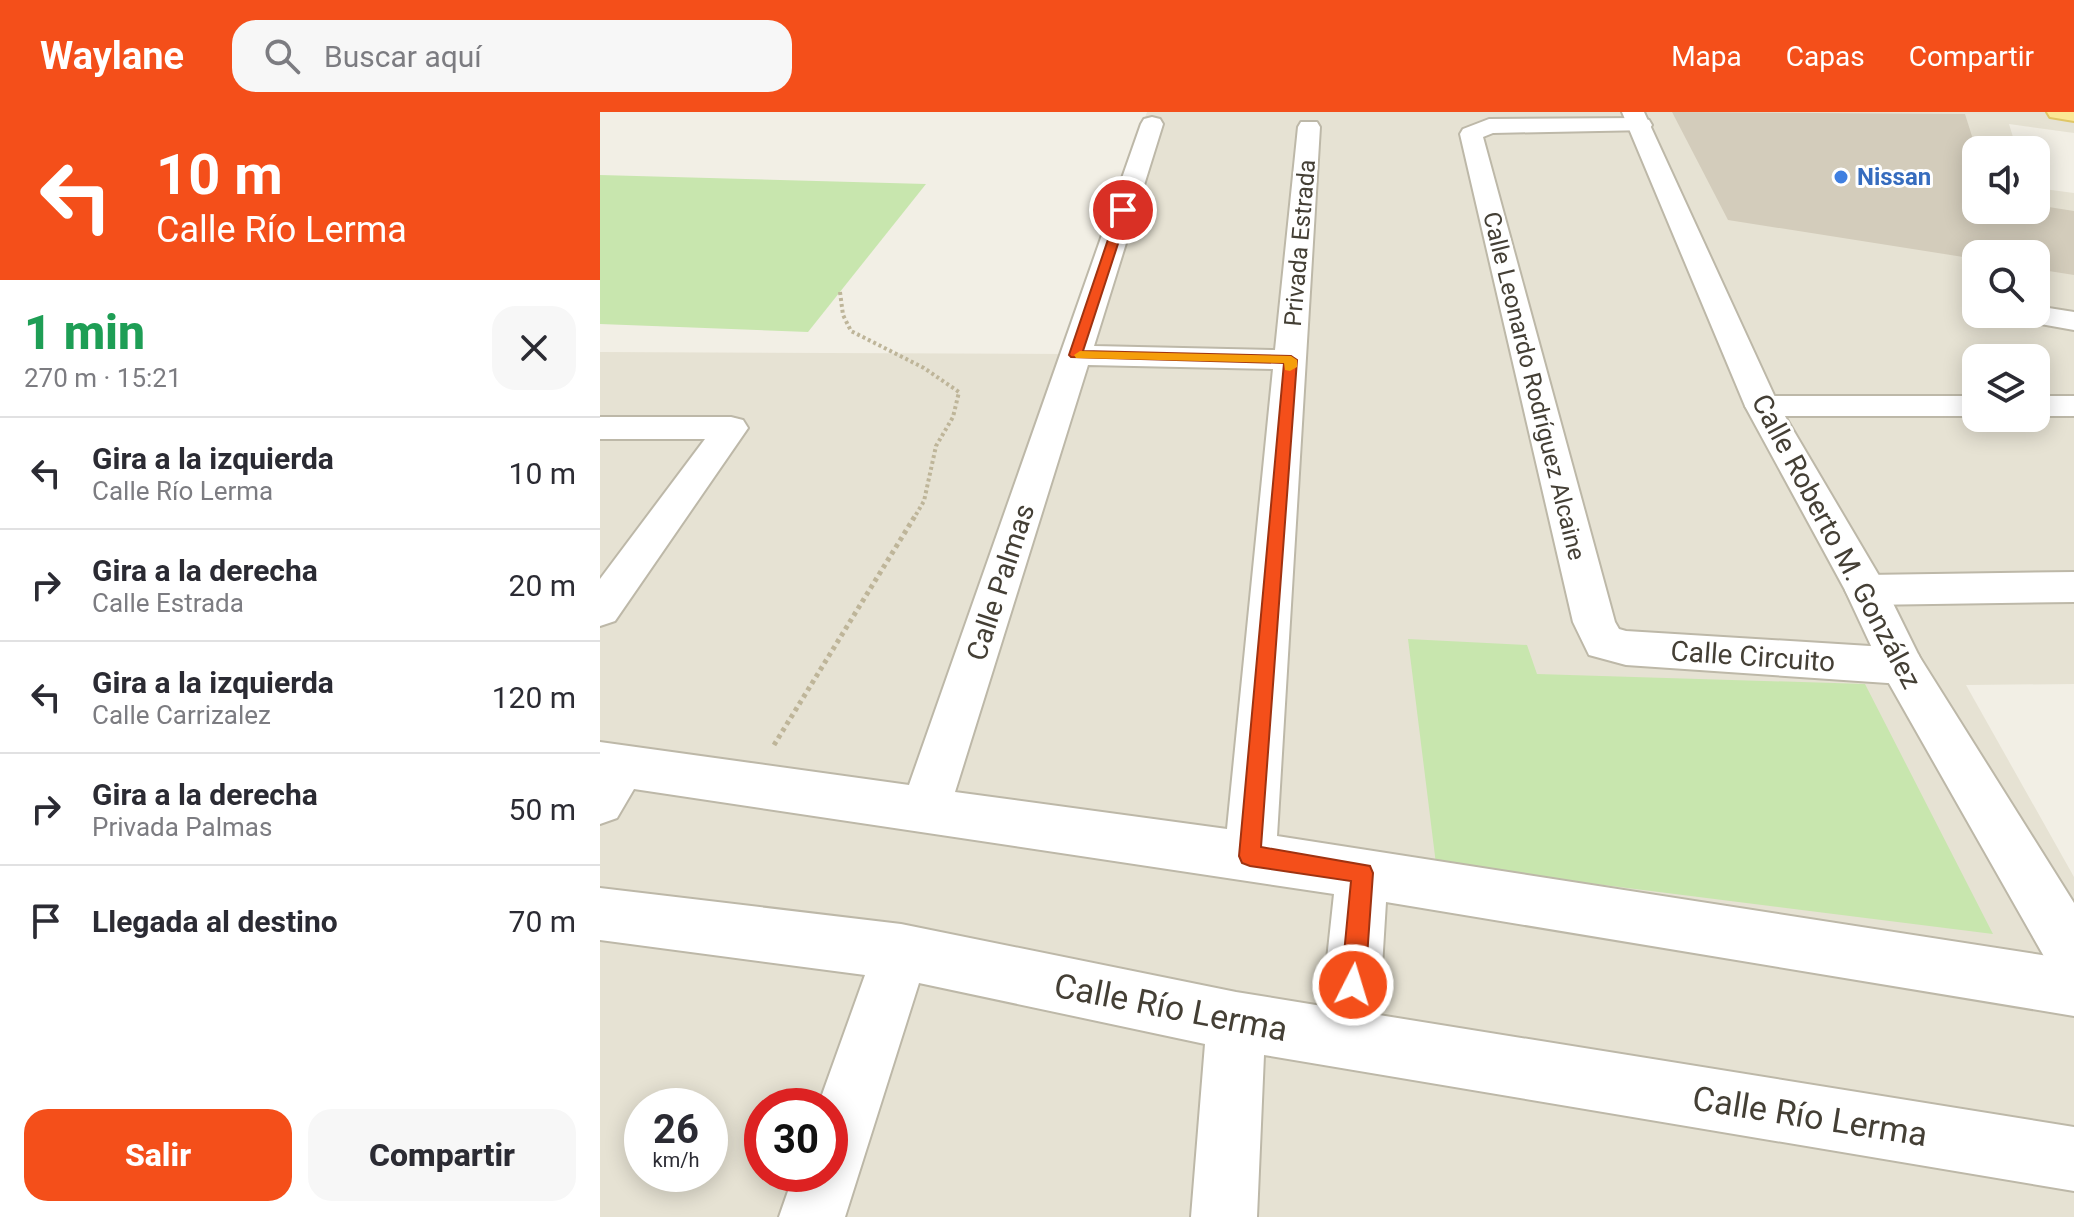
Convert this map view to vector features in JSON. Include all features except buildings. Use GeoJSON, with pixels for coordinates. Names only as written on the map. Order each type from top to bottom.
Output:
{"type":"FeatureCollection","features":[{"type":"Feature","properties":{"kind":"main road"},"geometry":{"type":"LineString","coordinates":[[2058,112],[2074,114]]}},
{"type":"Feature","properties":{"kind":"street","name":"Calle Leonardo Rodríguez Alcaine"},"geometry":{"type":"LineString","coordinates":[[1604,643],[1594,622],[1471,134],[1489,126],[1637,119]]}},
{"type":"Feature","properties":{"kind":"street","name":"Calle Roberto M. González"},"geometry":{"type":"LineString","coordinates":[[1637,119],[1762,406],[1866,590],[1902,666],[2074,954]]}},
{"type":"Feature","properties":{"kind":"street","name":"Calle Palmas"},"geometry":{"type":"LineString","coordinates":[[925,809],[1152,124]]}},
{"type":"Feature","properties":{"kind":"street","name":"Privada Estrada"},"geometry":{"type":"LineString","coordinates":[[1250,856],[1309,127]]}},
{"type":"Feature","properties":{"kind":"street"},"geometry":{"type":"LineString","coordinates":[[2050,317],[2074,321]]}},
{"type":"Feature","properties":{"kind":"street"},"geometry":{"type":"LineString","coordinates":[[1075,355],[1291,360]]}},
{"type":"Feature","properties":{"kind":"street"},"geometry":{"type":"LineString","coordinates":[[1762,406],[1962,406]]}},
{"type":"Feature","properties":{"kind":"street"},"geometry":{"type":"LineString","coordinates":[[2050,406],[2074,406]]}},
{"type":"Feature","properties":{"kind":"street"},"geometry":{"type":"LineString","coordinates":[[600,428],[731,428],[600,610]]}},
{"type":"Feature","properties":{"kind":"street"},"geometry":{"type":"LineString","coordinates":[[1866,590],[2074,587]]}},
{"type":"Feature","properties":{"kind":"street","name":"Calle Circuito"},"geometry":{"type":"LineString","coordinates":[[1604,643],[1626,648],[1902,666]]}},
{"type":"Feature","properties":{"kind":"street"},"geometry":{"type":"LineString","coordinates":[[607,777],[750,784],[925,809],[1362,873],[2074,988]]}},
{"type":"Feature","properties":{"kind":"street"},"geometry":{"type":"LineString","coordinates":[[1348,1041],[1362,873]]}},
{"type":"Feature","properties":{"kind":"street","name":"Calle Río Lerma"},"geometry":{"type":"LineString","coordinates":[[600,914],[901,952],[1348,1041],[2074,1159]]}},
{"type":"Feature","properties":{"kind":"street"},"geometry":{"type":"LineString","coordinates":[[848,1110],[901,952]]}},
{"type":"Feature","properties":{"kind":"street"},"geometry":{"type":"LineString","coordinates":[[1224,1217],[1236,1021]]}},
{"type":"Feature","properties":{"kind":"street"},"geometry":{"type":"LineString","coordinates":[[812,1217],[820,1192]]}},
{"type":"Feature","properties":{"kind":"path"},"geometry":{"type":"LineString","coordinates":[[750,784],[924,501],[936,446],[953,417],[959,392],[924,368],[851,331],[843,315],[840,292]]}},
{"type":"Feature","properties":{"kind":"shaded area"},"geometry":{"type":"Polygon","coordinates":[[[1147,112],[2074,112],[2074,133],[2009,124],[2013,136],[1962,136],[1962,224],[2050,224],[2050,190],[2074,193],[2074,684],[1966,685],[2074,877],[2074,1217],[600,1217],[600,352],[1066,354],[1147,112]]]}},
{"type":"Feature","properties":{"kind":"green space"},"geometry":{"type":"Polygon","coordinates":[[[600,175],[926,184],[808,332],[600,324],[600,175]]]}},
{"type":"Feature","properties":{"kind":"green space"},"geometry":{"type":"Polygon","coordinates":[[[1408,639],[1527,645],[1537,674],[1865,684],[1993,934],[1436,864],[1408,639]]]}},
{"type":"Feature","properties":{"kind":"slow traffic"},"geometry":{"type":"LineString","coordinates":[[1080,355],[1291,360],[1290,367]]}},
{"type":"Feature","properties":{"kind":"place","name":"Nissan"},"geometry":{"type":"Point","coordinates":[1841,177]}},
{"type":"Feature","properties":{"kind":"route"},"geometry":{"type":"LineString","coordinates":[[1123,210],[1075,355],[1291,360],[1250,856],[1362,873],[1353,985]]}}]}
